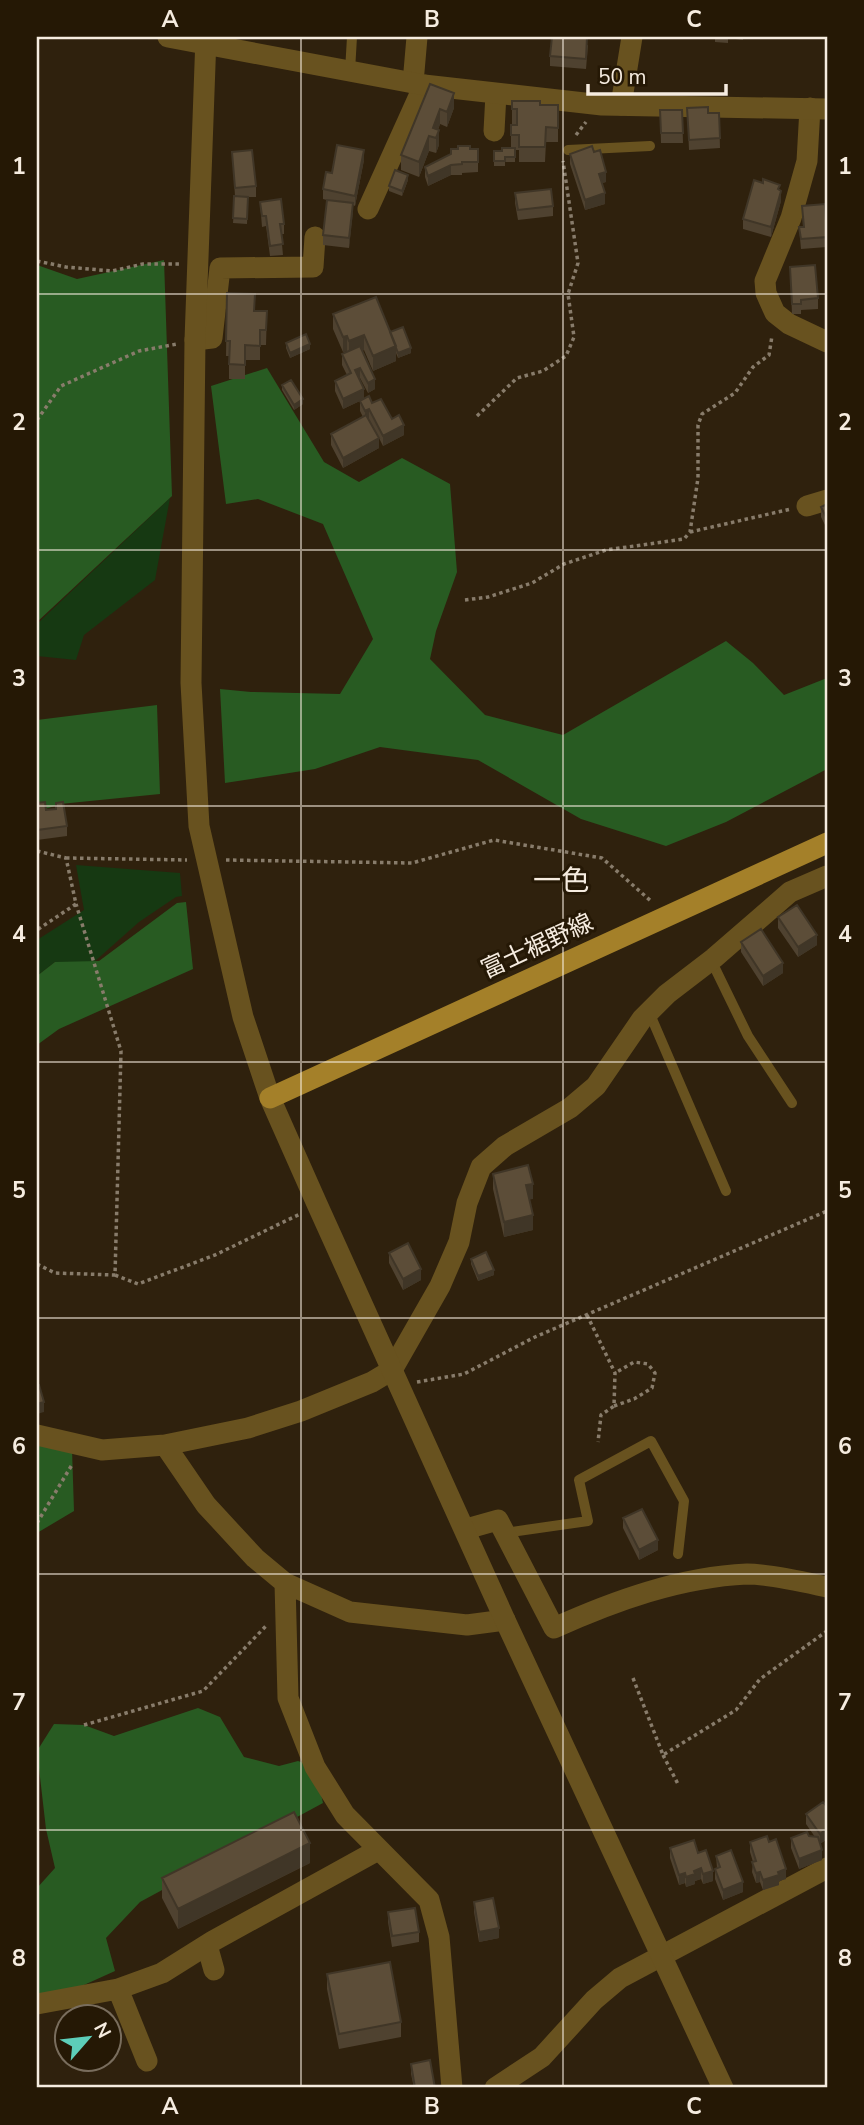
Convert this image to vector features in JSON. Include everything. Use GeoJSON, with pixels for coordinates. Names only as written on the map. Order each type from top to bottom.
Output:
{"type":"FeatureCollection","features":[{"type":"Feature","properties":{"kind":"main road","name":"富士裾野線"},"geometry":{"type":"LineString","coordinates":[[270,1098],[827,843]]}},
{"type":"Feature","properties":{"kind":"street"},"geometry":{"type":"LineString","coordinates":[[168,37],[205,40],[418,84],[611,106],[819,109],[791,218],[765,281],[766,293],[775,313],[789,324],[827,342]]}},
{"type":"Feature","properties":{"kind":"street"},"geometry":{"type":"LineString","coordinates":[[368,209],[418,84],[417,37]]}},
{"type":"Feature","properties":{"kind":"street"},"geometry":{"type":"LineString","coordinates":[[611,106],[632,37]]}},
{"type":"Feature","properties":{"kind":"street"},"geometry":{"type":"LineString","coordinates":[[205,40],[195,340],[191,683],[198,826],[243,1017],[270,1098],[317,1204],[505,1620],[723,2088]]}},
{"type":"Feature","properties":{"kind":"street"},"geometry":{"type":"LineString","coordinates":[[494,131],[496,93]]}},
{"type":"Feature","properties":{"kind":"street"},"geometry":{"type":"LineString","coordinates":[[195,340],[212,338],[220,268],[313,267],[315,237]]}},
{"type":"Feature","properties":{"kind":"street"},"geometry":{"type":"LineString","coordinates":[[395,1377],[440,1286],[458,1242],[467,1203],[481,1167],[505,1146],[570,1108],[596,1086],[642,1019],[667,994],[790,892],[827,876]]}},
{"type":"Feature","properties":{"kind":"street"},"geometry":{"type":"LineString","coordinates":[[37,1435],[102,1450],[165,1445],[248,1428],[301,1411],[372,1382],[395,1377]]}},
{"type":"Feature","properties":{"kind":"street"},"geometry":{"type":"LineString","coordinates":[[165,1445],[206,1505],[255,1558],[285,1583],[350,1612],[467,1625],[505,1620]]}},
{"type":"Feature","properties":{"kind":"street"},"geometry":{"type":"LineString","coordinates":[[466,1529],[498,1520],[554,1628],[582,1616],[683,1583],[749,1574],[827,1587]]}},
{"type":"Feature","properties":{"kind":"street"},"geometry":{"type":"LineString","coordinates":[[285,1583],[288,1698],[315,1768],[345,1815],[429,1900],[439,1937],[452,2088]]}},
{"type":"Feature","properties":{"kind":"street"},"geometry":{"type":"LineString","coordinates":[[37,2004],[118,1989],[162,1973],[378,1850]]}},
{"type":"Feature","properties":{"kind":"street"},"geometry":{"type":"LineString","coordinates":[[495,2088],[541,2057],[594,2000],[620,1978],[827,1868]]}},
{"type":"Feature","properties":{"kind":"street"},"geometry":{"type":"LineString","coordinates":[[207,1945],[214,1970]]}},
{"type":"Feature","properties":{"kind":"street"},"geometry":{"type":"LineString","coordinates":[[118,1989],[147,2061]]}},
{"type":"Feature","properties":{"kind":"lane"},"geometry":{"type":"LineString","coordinates":[[350,71],[352,37]]}},
{"type":"Feature","properties":{"kind":"lane"},"geometry":{"type":"LineString","coordinates":[[568,150],[650,146]]}},
{"type":"Feature","properties":{"kind":"lane"},"geometry":{"type":"LineString","coordinates":[[710,960],[748,1036],[792,1103]]}},
{"type":"Feature","properties":{"kind":"lane"},"geometry":{"type":"LineString","coordinates":[[649,1012],[726,1191]]}},
{"type":"Feature","properties":{"kind":"lane"},"geometry":{"type":"LineString","coordinates":[[504,1533],[588,1521],[579,1480],[651,1441],[684,1502],[678,1553]]}},
{"type":"Feature","properties":{"kind":"path"},"geometry":{"type":"LineString","coordinates":[[477,416],[517,378],[543,371],[566,356],[575,337],[568,294],[578,263],[574,222],[562,163],[576,133],[611,106]]}},
{"type":"Feature","properties":{"kind":"path"},"geometry":{"type":"LineString","coordinates":[[37,261],[66,267],[113,271],[143,264],[198,264]]}},
{"type":"Feature","properties":{"kind":"path"},"geometry":{"type":"LineString","coordinates":[[465,600],[488,597],[532,583],[564,564],[606,550],[684,538],[690,531],[698,478],[698,425],[702,414],[735,393],[753,367],[769,355],[773,339],[771,328]]}},
{"type":"Feature","properties":{"kind":"path"},"geometry":{"type":"LineString","coordinates":[[37,420],[61,386],[139,351],[195,340]]}},
{"type":"Feature","properties":{"kind":"path"},"geometry":{"type":"LineString","coordinates":[[690,531],[817,503]]}},
{"type":"Feature","properties":{"kind":"path"},"geometry":{"type":"LineString","coordinates":[[37,851],[66,858],[412,863],[494,840],[602,858],[667,915]]}},
{"type":"Feature","properties":{"kind":"path"},"geometry":{"type":"LineString","coordinates":[[66,858],[76,904],[121,1051],[114,1275]]}},
{"type":"Feature","properties":{"kind":"path"},"geometry":{"type":"LineString","coordinates":[[37,930],[76,904]]}},
{"type":"Feature","properties":{"kind":"path"},"geometry":{"type":"LineString","coordinates":[[37,1265],[55,1273],[114,1275],[138,1284],[215,1255],[317,1204]]}},
{"type":"Feature","properties":{"kind":"path"},"geometry":{"type":"LineString","coordinates":[[395,1377],[464,1374],[535,1337],[827,1211]]}},
{"type":"Feature","properties":{"kind":"path"},"geometry":{"type":"LineString","coordinates":[[587,1315],[615,1373],[614,1406]]}},
{"type":"Feature","properties":{"kind":"path"},"geometry":{"type":"LineString","coordinates":[[598,1442],[601,1415],[652,1388],[654,1373],[648,1364],[634,1362],[615,1373]]}},
{"type":"Feature","properties":{"kind":"path"},"geometry":{"type":"LineString","coordinates":[[37,1523],[83,1446]]}},
{"type":"Feature","properties":{"kind":"path"},"geometry":{"type":"LineString","coordinates":[[84,1725],[203,1691],[285,1606]]}},
{"type":"Feature","properties":{"kind":"path"},"geometry":{"type":"LineString","coordinates":[[663,1755],[736,1710],[760,1679],[827,1631]]}},
{"type":"Feature","properties":{"kind":"path"},"geometry":{"type":"LineString","coordinates":[[633,1678],[663,1755],[679,1786]]}},
{"type":"Feature","properties":{"kind":"green space"},"geometry":{"type":"Polygon","coordinates":[[[164,260],[172,496],[37,622],[37,265],[77,279],[164,260]]]}},
{"type":"Feature","properties":{"kind":"green space"},"geometry":{"type":"Polygon","coordinates":[[[267,368],[324,462],[359,482],[402,458],[450,484],[457,572],[436,631],[430,659],[485,715],[563,735],[726,641],[753,663],[784,695],[827,678],[827,769],[726,822],[666,846],[581,819],[478,760],[380,747],[315,769],[225,783],[220,689],[340,694],[373,639],[323,524],[258,499],[226,504],[211,386],[267,368]]]}},
{"type":"Feature","properties":{"kind":"green space"},"geometry":{"type":"Polygon","coordinates":[[[170,498],[155,580],[84,635],[76,660],[37,656],[37,624],[170,498]]]}},
{"type":"Feature","properties":{"kind":"green space"},"geometry":{"type":"Polygon","coordinates":[[[157,705],[160,794],[60,804],[37,812],[37,720],[157,705]]]}},
{"type":"Feature","properties":{"kind":"green space"},"geometry":{"type":"Polygon","coordinates":[[[76,865],[180,873],[182,896],[176,897],[139,922],[94,962],[55,962],[37,976],[37,940],[84,910],[76,865]]]}},
{"type":"Feature","properties":{"kind":"green space"},"geometry":{"type":"Polygon","coordinates":[[[186,902],[193,969],[59,1029],[37,1045],[37,976],[55,962],[99,961],[177,903],[186,902]]]}},
{"type":"Feature","properties":{"kind":"green space"},"geometry":{"type":"Polygon","coordinates":[[[37,1438],[72,1449],[74,1511],[37,1533],[37,1438]]]}},
{"type":"Feature","properties":{"kind":"green space"},"geometry":{"type":"Polygon","coordinates":[[[198,1708],[220,1717],[244,1757],[279,1766],[298,1761],[315,1767],[323,1803],[140,1902],[106,1938],[115,1971],[44,2003],[37,1996],[37,1888],[55,1868],[46,1829],[37,1751],[54,1724],[84,1725],[114,1736],[198,1708]]]}},
{"type":"Feature","properties":{"kind":"building"},"geometry":{"type":"Polygon","coordinates":[[[552,37],[587,37],[586,59],[550,56],[552,37]]]}},
{"type":"Feature","properties":{"kind":"building"},"geometry":{"type":"Polygon","coordinates":[[[430,84],[454,93],[447,112],[440,109],[433,128],[439,130],[436,138],[429,136],[419,162],[401,155],[430,84]]]}},
{"type":"Feature","properties":{"kind":"building"},"geometry":{"type":"Polygon","coordinates":[[[512,101],[540,101],[540,105],[558,105],[558,128],[546,127],[545,147],[519,147],[519,135],[511,135],[511,125],[517,125],[517,109],[512,109],[512,101]]]}},
{"type":"Feature","properties":{"kind":"building"},"geometry":{"type":"Polygon","coordinates":[[[708,107],[708,113],[719,113],[720,138],[689,140],[687,108],[708,107]]]}},
{"type":"Feature","properties":{"kind":"building"},"geometry":{"type":"Polygon","coordinates":[[[660,110],[682,110],[683,133],[661,133],[660,110]]]}},
{"type":"Feature","properties":{"kind":"building"},"geometry":{"type":"Polygon","coordinates":[[[337,145],[364,150],[355,196],[323,189],[326,172],[332,173],[337,145]]]}},
{"type":"Feature","properties":{"kind":"building"},"geometry":{"type":"Polygon","coordinates":[[[458,146],[478,149],[478,162],[451,165],[428,176],[425,167],[451,154],[451,149],[458,149],[458,146]]]}},
{"type":"Feature","properties":{"kind":"building"},"geometry":{"type":"Polygon","coordinates":[[[592,146],[594,152],[600,150],[606,172],[599,174],[605,193],[585,200],[570,154],[592,146]]]}},
{"type":"Feature","properties":{"kind":"building"},"geometry":{"type":"Polygon","coordinates":[[[502,148],[515,148],[515,157],[494,161],[494,151],[502,151],[502,148]]]}},
{"type":"Feature","properties":{"kind":"building"},"geometry":{"type":"Polygon","coordinates":[[[252,150],[256,186],[235,188],[232,152],[252,150]]]}},
{"type":"Feature","properties":{"kind":"building"},"geometry":{"type":"Polygon","coordinates":[[[395,170],[408,175],[402,191],[389,186],[395,170]]]}},
{"type":"Feature","properties":{"kind":"building"},"geometry":{"type":"Polygon","coordinates":[[[763,179],[780,185],[778,189],[781,191],[771,227],[743,219],[754,180],[763,183],[763,179]]]}},
{"type":"Feature","properties":{"kind":"building"},"geometry":{"type":"Polygon","coordinates":[[[551,189],[553,206],[518,210],[515,193],[551,189]]]}},
{"type":"Feature","properties":{"kind":"building"},"geometry":{"type":"Polygon","coordinates":[[[234,196],[248,197],[247,219],[233,218],[234,196]]]}},
{"type":"Feature","properties":{"kind":"building"},"geometry":{"type":"Polygon","coordinates":[[[281,199],[284,224],[280,224],[283,244],[270,246],[266,216],[262,216],[260,202],[281,199]]]}},
{"type":"Feature","properties":{"kind":"building"},"geometry":{"type":"Polygon","coordinates":[[[327,200],[353,203],[349,238],[323,235],[327,200]]]}},
{"type":"Feature","properties":{"kind":"building"},"geometry":{"type":"Polygon","coordinates":[[[825,204],[827,237],[801,239],[799,227],[804,227],[802,206],[825,204]]]}},
{"type":"Feature","properties":{"kind":"building"},"geometry":{"type":"Polygon","coordinates":[[[815,265],[818,298],[792,304],[790,267],[815,265]]]}},
{"type":"Feature","properties":{"kind":"building"},"geometry":{"type":"Polygon","coordinates":[[[227,293],[255,294],[254,311],[267,311],[266,330],[260,330],[260,346],[245,345],[245,365],[229,364],[230,341],[226,341],[227,293]]]}},
{"type":"Feature","properties":{"kind":"building"},"geometry":{"type":"Polygon","coordinates":[[[376,297],[396,346],[373,356],[364,335],[349,341],[347,336],[343,337],[333,314],[376,297]]]}},
{"type":"Feature","properties":{"kind":"building"},"geometry":{"type":"Polygon","coordinates":[[[403,327],[411,348],[398,353],[390,332],[403,327]]]}},
{"type":"Feature","properties":{"kind":"building"},"geometry":{"type":"Polygon","coordinates":[[[306,334],[310,344],[290,353],[286,343],[306,334]]]}},
{"type":"Feature","properties":{"kind":"building"},"geometry":{"type":"Polygon","coordinates":[[[360,346],[375,379],[368,383],[360,368],[355,370],[364,389],[343,399],[335,381],[351,373],[342,354],[360,346]]]}},
{"type":"Feature","properties":{"kind":"building"},"geometry":{"type":"Polygon","coordinates":[[[291,380],[303,399],[294,405],[282,385],[291,380]]]}},
{"type":"Feature","properties":{"kind":"building"},"geometry":{"type":"Polygon","coordinates":[[[369,396],[372,403],[381,399],[392,419],[399,415],[404,425],[383,436],[369,409],[365,411],[360,401],[369,396]]]}},
{"type":"Feature","properties":{"kind":"building"},"geometry":{"type":"Polygon","coordinates":[[[366,415],[379,438],[343,458],[331,434],[366,415]]]}},
{"type":"Feature","properties":{"kind":"building"},"geometry":{"type":"Polygon","coordinates":[[[827,504],[827,519],[821,507],[827,504]]]}},
{"type":"Feature","properties":{"kind":"building"},"geometry":{"type":"Polygon","coordinates":[[[45,802],[46,810],[56,809],[56,803],[63,802],[67,826],[37,830],[37,803],[45,802]]]}},
{"type":"Feature","properties":{"kind":"building"},"geometry":{"type":"Polygon","coordinates":[[[797,905],[817,935],[798,947],[778,917],[797,905]]]}},
{"type":"Feature","properties":{"kind":"building"},"geometry":{"type":"Polygon","coordinates":[[[761,929],[783,963],[763,976],[741,942],[761,929]]]}},
{"type":"Feature","properties":{"kind":"building"},"geometry":{"type":"Polygon","coordinates":[[[528,1165],[533,1184],[526,1185],[533,1215],[504,1222],[493,1174],[528,1165]]]}},
{"type":"Feature","properties":{"kind":"building"},"geometry":{"type":"Polygon","coordinates":[[[408,1243],[421,1269],[403,1279],[389,1253],[408,1243]]]}},
{"type":"Feature","properties":{"kind":"building"},"geometry":{"type":"Polygon","coordinates":[[[486,1252],[494,1270],[478,1276],[471,1259],[486,1252]]]}},
{"type":"Feature","properties":{"kind":"building"},"geometry":{"type":"Polygon","coordinates":[[[37,1385],[44,1402],[37,1404],[37,1385]]]}},
{"type":"Feature","properties":{"kind":"building"},"geometry":{"type":"Polygon","coordinates":[[[642,1509],[658,1540],[639,1550],[623,1518],[642,1509]]]}},
{"type":"Feature","properties":{"kind":"building"},"geometry":{"type":"Polygon","coordinates":[[[823,1802],[827,1807],[827,1829],[820,1834],[806,1814],[823,1802]]]}},
{"type":"Feature","properties":{"kind":"building"},"geometry":{"type":"Polygon","coordinates":[[[294,1812],[310,1843],[178,1909],[162,1878],[294,1812]]]}},
{"type":"Feature","properties":{"kind":"building"},"geometry":{"type":"Polygon","coordinates":[[[807,1832],[809,1836],[818,1837],[822,1850],[799,1859],[791,1838],[807,1832]]]}},
{"type":"Feature","properties":{"kind":"building"},"geometry":{"type":"Polygon","coordinates":[[[767,1836],[769,1842],[776,1839],[786,1869],[778,1872],[779,1875],[763,1880],[760,1872],[756,1873],[752,1862],[756,1861],[750,1842],[767,1836]]]}},
{"type":"Feature","properties":{"kind":"building"},"geometry":{"type":"Polygon","coordinates":[[[694,1840],[698,1853],[706,1850],[713,1871],[703,1874],[701,1868],[686,1877],[685,1873],[679,1875],[670,1848],[694,1840]]]}},
{"type":"Feature","properties":{"kind":"building"},"geometry":{"type":"Polygon","coordinates":[[[731,1850],[743,1882],[723,1890],[715,1869],[720,1867],[716,1856],[731,1850]]]}},
{"type":"Feature","properties":{"kind":"building"},"geometry":{"type":"Polygon","coordinates":[[[493,1898],[499,1928],[479,1932],[474,1902],[493,1898]]]}},
{"type":"Feature","properties":{"kind":"building"},"geometry":{"type":"Polygon","coordinates":[[[415,1908],[419,1932],[392,1936],[388,1912],[415,1908]]]}},
{"type":"Feature","properties":{"kind":"building"},"geometry":{"type":"Polygon","coordinates":[[[390,1962],[401,2022],[339,2034],[327,1974],[390,1962]]]}},
{"type":"Feature","properties":{"kind":"building"},"geometry":{"type":"Polygon","coordinates":[[[430,2060],[435,2088],[415,2088],[411,2064],[430,2060]]]}},
{"type":"Feature","properties":{"kind":"district","name":"一色"},"geometry":{"type":"Point","coordinates":[561,880]}}]}
